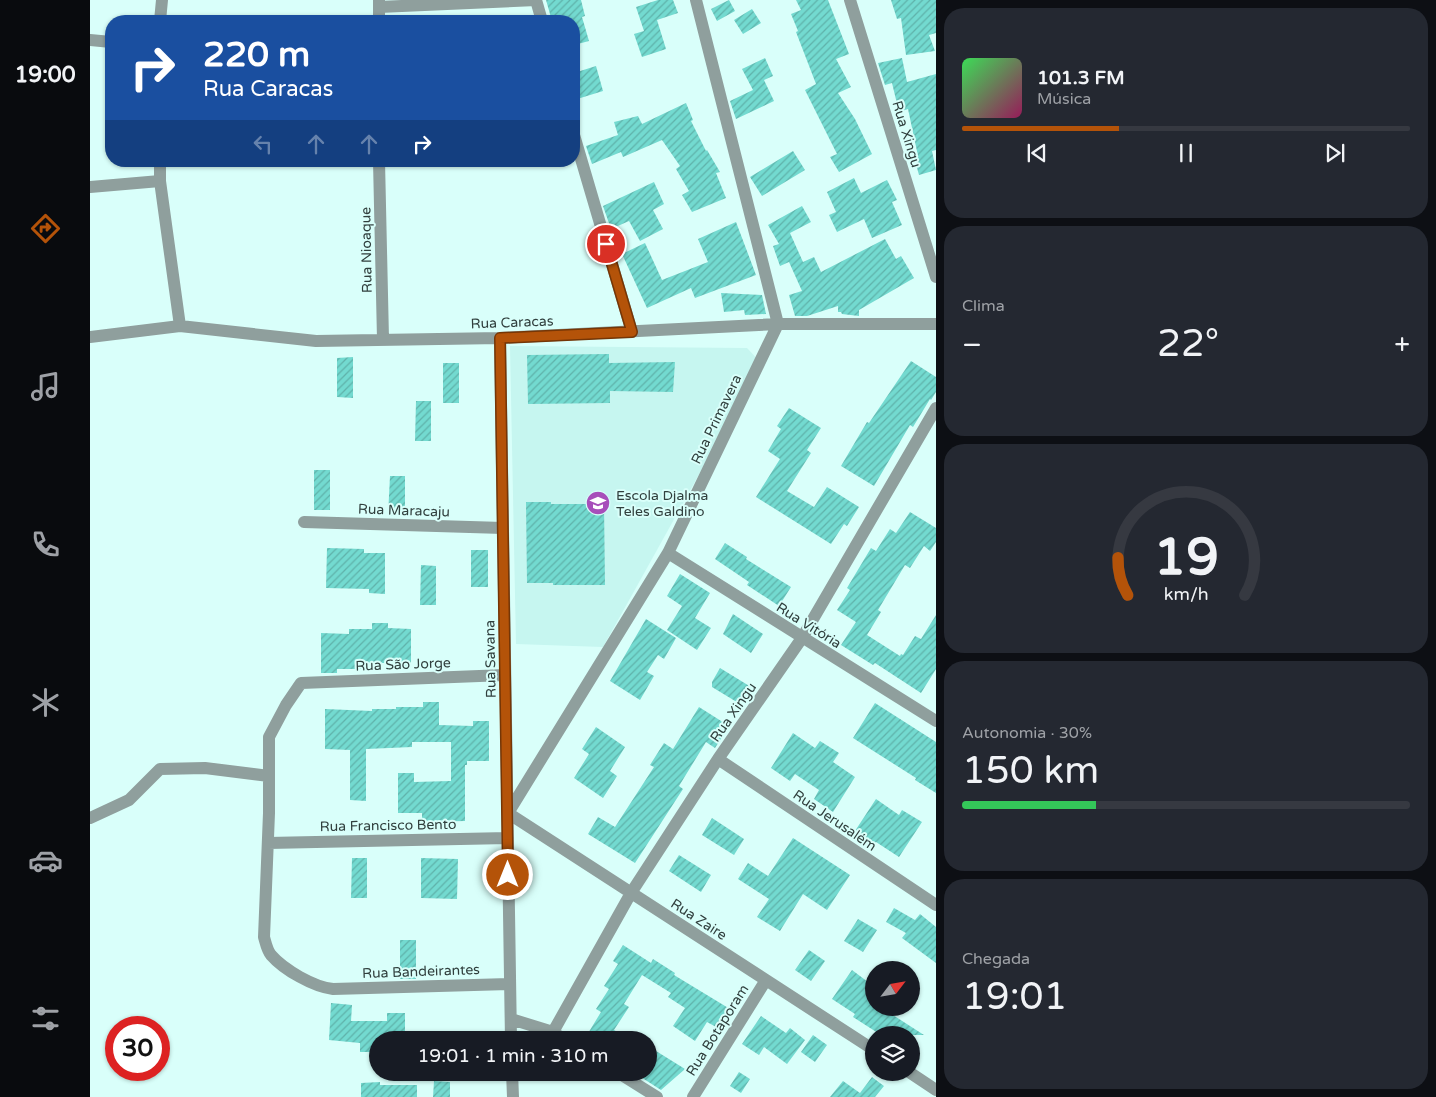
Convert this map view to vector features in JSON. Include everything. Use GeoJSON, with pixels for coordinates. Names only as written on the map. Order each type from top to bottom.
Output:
{"type":"FeatureCollection","features":[{"type":"Feature","properties":{"kind":"street"},"geometry":{"type":"LineString","coordinates":[[161,15],[162,0]]}},
{"type":"Feature","properties":{"kind":"street"},"geometry":{"type":"LineString","coordinates":[[379,3],[536,0],[540,15]]}},
{"type":"Feature","properties":{"kind":"street"},"geometry":{"type":"LineString","coordinates":[[696,0],[778,324]]}},
{"type":"Feature","properties":{"kind":"street","name":"Rua Xingu"},"geometry":{"type":"LineString","coordinates":[[850,0],[936,278]]}},
{"type":"Feature","properties":{"kind":"street"},"geometry":{"type":"LineString","coordinates":[[90,40],[105,41]]}},
{"type":"Feature","properties":{"kind":"street"},"geometry":{"type":"LineString","coordinates":[[580,166],[632,332]]}},
{"type":"Feature","properties":{"kind":"street"},"geometry":{"type":"LineString","coordinates":[[160,167],[160,181],[180,326]]}},
{"type":"Feature","properties":{"kind":"street","name":"Rua Nioaque"},"geometry":{"type":"LineString","coordinates":[[379,167],[383,339]]}},
{"type":"Feature","properties":{"kind":"street"},"geometry":{"type":"LineString","coordinates":[[90,187],[160,181]]}},
{"type":"Feature","properties":{"kind":"street","name":"Rua Caracas"},"geometry":{"type":"LineString","coordinates":[[90,337],[180,326],[316,341],[500,338],[778,324],[936,324]]}},
{"type":"Feature","properties":{"kind":"street","name":"Rua Primavera"},"geometry":{"type":"LineString","coordinates":[[508,813],[668,553],[778,324]]}},
{"type":"Feature","properties":{"kind":"street","name":"Rua Savana"},"geometry":{"type":"LineString","coordinates":[[500,338],[511,1031]]}},
{"type":"Feature","properties":{"kind":"street","name":"Rua Xingu"},"geometry":{"type":"LineString","coordinates":[[554,1031],[631,893],[718,759],[802,638],[936,408]]}},
{"type":"Feature","properties":{"kind":"street","name":"Rua Maracaju"},"geometry":{"type":"LineString","coordinates":[[304,522],[503,528]]}},
{"type":"Feature","properties":{"kind":"street","name":"Rua Vitória"},"geometry":{"type":"LineString","coordinates":[[668,553],[936,720]]}},
{"type":"Feature","properties":{"kind":"street","name":"Rua São Jorge"},"geometry":{"type":"LineString","coordinates":[[301,683],[506,675]]}},
{"type":"Feature","properties":{"kind":"street","name":"Rua Bandeirantes"},"geometry":{"type":"LineString","coordinates":[[301,683],[286,705],[269,737],[268,843],[264,937],[271,955],[284,968],[322,988],[509,984]]}},
{"type":"Feature","properties":{"kind":"street","name":"Rua Jerusalém"},"geometry":{"type":"LineString","coordinates":[[718,759],[936,905]]}},
{"type":"Feature","properties":{"kind":"street"},"geometry":{"type":"LineString","coordinates":[[90,818],[129,800],[160,769],[205,768],[269,776]]}},
{"type":"Feature","properties":{"kind":"street","name":"Rua Zaire"},"geometry":{"type":"LineString","coordinates":[[508,813],[865,1044]]}},
{"type":"Feature","properties":{"kind":"street","name":"Rua Francisco Bento"},"geometry":{"type":"LineString","coordinates":[[268,843],[508,838]]}},
{"type":"Feature","properties":{"kind":"street","name":"Rua Botaporam"},"geometry":{"type":"LineString","coordinates":[[693,1097],[766,980]]}},
{"type":"Feature","properties":{"kind":"street"},"geometry":{"type":"LineString","coordinates":[[511,1019],[550,1031]]}},
{"type":"Feature","properties":{"kind":"street"},"geometry":{"type":"LineString","coordinates":[[920,1079],[936,1090]]}},
{"type":"Feature","properties":{"kind":"street"},"geometry":{"type":"LineString","coordinates":[[512,1081],[513,1097]]}},
{"type":"Feature","properties":{"kind":"street"},"geometry":{"type":"LineString","coordinates":[[632,1081],[657,1097]]}},
{"type":"Feature","properties":{"kind":"shaded area","name":"Escola Djalma Teles Galdino"},"geometry":{"type":"Polygon","coordinates":[[[510,346],[747,348],[761,363],[603,647],[516,644],[510,346]]]}},
{"type":"Feature","properties":{"kind":"building"},"geometry":{"type":"Polygon","coordinates":[[[546,0],[581,0],[585,16],[582,17],[589,41],[580,43],[580,15],[550,15],[546,0]]]}},
{"type":"Feature","properties":{"kind":"building"},"geometry":{"type":"Polygon","coordinates":[[[658,0],[673,0],[678,13],[657,20],[666,49],[642,57],[634,34],[644,31],[636,7],[658,0]]]}},
{"type":"Feature","properties":{"kind":"building"},"geometry":{"type":"Polygon","coordinates":[[[729,0],[735,11],[717,21],[711,9],[729,0]]]}},
{"type":"Feature","properties":{"kind":"building"},"geometry":{"type":"Polygon","coordinates":[[[796,0],[828,0],[849,54],[836,59],[851,87],[838,93],[855,119],[872,154],[839,172],[830,157],[837,154],[805,90],[816,84],[791,14],[801,10],[796,0]]]}},
{"type":"Feature","properties":{"kind":"building"},"geometry":{"type":"Polygon","coordinates":[[[891,0],[936,0],[936,33],[929,35],[935,51],[906,55],[901,18],[897,19],[891,0]]]}},
{"type":"Feature","properties":{"kind":"building"},"geometry":{"type":"Polygon","coordinates":[[[752,9],[761,23],[743,34],[734,20],[752,9]]]}},
{"type":"Feature","properties":{"kind":"building"},"geometry":{"type":"Polygon","coordinates":[[[765,58],[773,76],[764,80],[774,101],[736,119],[730,101],[753,90],[742,69],[765,58]]]}},
{"type":"Feature","properties":{"kind":"building"},"geometry":{"type":"Polygon","coordinates":[[[902,58],[907,82],[936,74],[936,150],[932,151],[936,170],[919,175],[914,157],[918,156],[908,109],[899,112],[892,83],[885,85],[878,63],[902,58]]]}},
{"type":"Feature","properties":{"kind":"building"},"geometry":{"type":"Polygon","coordinates":[[[596,66],[603,91],[580,98],[580,71],[596,66]]]}},
{"type":"Feature","properties":{"kind":"building"},"geometry":{"type":"Polygon","coordinates":[[[686,103],[693,120],[691,121],[706,151],[720,172],[716,173],[726,198],[692,212],[682,195],[689,191],[676,169],[680,166],[662,140],[623,157],[621,152],[592,164],[586,146],[618,135],[614,122],[638,116],[642,124],[686,103]]]}},
{"type":"Feature","properties":{"kind":"building"},"geometry":{"type":"Polygon","coordinates":[[[793,151],[805,170],[762,196],[750,177],[793,151]]]}},
{"type":"Feature","properties":{"kind":"building"},"geometry":{"type":"Polygon","coordinates":[[[854,178],[861,193],[887,180],[897,200],[892,202],[902,225],[872,238],[864,219],[837,232],[829,215],[836,212],[827,192],[854,178]]]}},
{"type":"Feature","properties":{"kind":"building"},"geometry":{"type":"Polygon","coordinates":[[[654,182],[664,204],[653,210],[663,229],[640,241],[629,221],[611,229],[603,206],[654,182]]]}},
{"type":"Feature","properties":{"kind":"building"},"geometry":{"type":"Polygon","coordinates":[[[802,206],[811,222],[790,233],[803,262],[814,257],[821,272],[885,239],[896,259],[901,256],[914,278],[859,310],[859,316],[842,314],[838,312],[838,306],[807,316],[795,316],[789,295],[802,291],[789,262],[780,266],[773,246],[779,244],[768,225],[802,206]]]}},
{"type":"Feature","properties":{"kind":"building"},"geometry":{"type":"Polygon","coordinates":[[[736,222],[756,275],[695,298],[691,288],[647,308],[622,254],[645,243],[662,280],[708,262],[698,239],[736,222]]]}},
{"type":"Feature","properties":{"kind":"building"},"geometry":{"type":"Polygon","coordinates":[[[721,293],[762,295],[766,314],[745,315],[744,310],[724,312],[721,293]]]}},
{"type":"Feature","properties":{"kind":"building"},"geometry":{"type":"Polygon","coordinates":[[[609,354],[609,363],[675,362],[673,392],[610,391],[610,403],[528,404],[527,355],[609,354]]]}},
{"type":"Feature","properties":{"kind":"building"},"geometry":{"type":"Polygon","coordinates":[[[353,357],[353,398],[337,397],[337,358],[353,357]]]}},
{"type":"Feature","properties":{"kind":"building"},"geometry":{"type":"Polygon","coordinates":[[[911,361],[936,377],[936,392],[913,427],[910,425],[874,486],[841,466],[867,422],[869,423],[911,361]]]}},
{"type":"Feature","properties":{"kind":"building"},"geometry":{"type":"Polygon","coordinates":[[[443,363],[459,363],[459,403],[443,403],[443,363]]]}},
{"type":"Feature","properties":{"kind":"building"},"geometry":{"type":"Polygon","coordinates":[[[416,401],[431,401],[431,441],[415,441],[416,401]]]}},
{"type":"Feature","properties":{"kind":"building"},"geometry":{"type":"Polygon","coordinates":[[[789,408],[821,428],[807,450],[811,453],[787,491],[814,507],[827,487],[859,507],[847,526],[844,524],[831,544],[756,497],[780,459],[768,451],[781,429],[777,426],[789,408]]]}},
{"type":"Feature","properties":{"kind":"building"},"geometry":{"type":"Polygon","coordinates":[[[314,470],[330,470],[330,510],[314,510],[314,470]]]}},
{"type":"Feature","properties":{"kind":"building"},"geometry":{"type":"Polygon","coordinates":[[[390,476],[405,476],[405,515],[388,516],[390,476]]]}},
{"type":"Feature","properties":{"kind":"building"},"geometry":{"type":"Polygon","coordinates":[[[526,502],[604,504],[605,585],[527,583],[526,502]]]}},
{"type":"Feature","properties":{"kind":"building"},"geometry":{"type":"Polygon","coordinates":[[[910,512],[936,528],[936,542],[930,551],[924,546],[910,568],[905,565],[878,610],[881,612],[867,635],[900,656],[901,654],[903,655],[915,636],[921,639],[936,615],[936,669],[921,693],[875,663],[873,665],[841,645],[856,622],[837,610],[850,590],[847,588],[871,548],[876,551],[890,529],[896,533],[910,512]]]}},
{"type":"Feature","properties":{"kind":"building"},"geometry":{"type":"Polygon","coordinates":[[[725,543],[747,557],[746,559],[791,587],[779,606],[747,585],[749,582],[715,559],[725,543]]]}},
{"type":"Feature","properties":{"kind":"building"},"geometry":{"type":"Polygon","coordinates":[[[327,548],[364,549],[364,553],[385,553],[385,594],[369,593],[369,589],[326,588],[327,548]]]}},
{"type":"Feature","properties":{"kind":"building"},"geometry":{"type":"Polygon","coordinates":[[[471,550],[488,550],[488,587],[471,587],[471,550]]]}},
{"type":"Feature","properties":{"kind":"building"},"geometry":{"type":"Polygon","coordinates":[[[421,565],[436,566],[436,605],[420,605],[421,565]]]}},
{"type":"Feature","properties":{"kind":"building"},"geometry":{"type":"Polygon","coordinates":[[[680,574],[710,593],[695,618],[711,628],[697,650],[667,630],[682,606],[667,596],[680,574]]]}},
{"type":"Feature","properties":{"kind":"building"},"geometry":{"type":"Polygon","coordinates":[[[733,614],[763,634],[751,653],[723,634],[733,614]]]}},
{"type":"Feature","properties":{"kind":"building"},"geometry":{"type":"Polygon","coordinates":[[[646,619],[676,638],[664,659],[658,655],[647,672],[654,676],[640,700],[610,681],[646,619]]]}},
{"type":"Feature","properties":{"kind":"building"},"geometry":{"type":"Polygon","coordinates":[[[372,623],[388,623],[388,628],[411,629],[411,668],[395,668],[395,663],[365,663],[365,669],[337,669],[337,673],[321,673],[321,633],[349,634],[349,629],[372,629],[372,623]]]}},
{"type":"Feature","properties":{"kind":"building"},"geometry":{"type":"Polygon","coordinates":[[[720,668],[751,687],[740,704],[712,687],[712,682],[720,668]]]}},
{"type":"Feature","properties":{"kind":"building"},"geometry":{"type":"Polygon","coordinates":[[[423,702],[439,702],[439,725],[473,726],[473,721],[489,721],[489,761],[467,761],[467,765],[465,765],[465,821],[422,822],[422,813],[398,813],[398,773],[414,773],[414,782],[451,781],[451,742],[412,742],[412,747],[366,749],[366,801],[350,800],[350,750],[325,749],[325,709],[372,711],[372,709],[396,709],[396,707],[423,707],[423,702]]]}},
{"type":"Feature","properties":{"kind":"building"},"geometry":{"type":"Polygon","coordinates":[[[875,703],[936,742],[936,793],[853,738],[875,703]]]}},
{"type":"Feature","properties":{"kind":"building"},"geometry":{"type":"Polygon","coordinates":[[[699,707],[729,726],[715,748],[706,742],[679,786],[683,789],[635,863],[588,834],[598,817],[615,827],[654,767],[650,765],[664,743],[673,749],[699,707]]]}},
{"type":"Feature","properties":{"kind":"building"},"geometry":{"type":"Polygon","coordinates":[[[596,727],[625,747],[610,771],[617,776],[603,798],[574,778],[589,754],[582,749],[596,727]]]}},
{"type":"Feature","properties":{"kind":"building"},"geometry":{"type":"Polygon","coordinates":[[[793,733],[815,748],[820,741],[839,753],[833,762],[855,777],[833,812],[814,799],[819,790],[795,774],[790,781],[771,768],[793,733]]]}},
{"type":"Feature","properties":{"kind":"building"},"geometry":{"type":"Polygon","coordinates":[[[876,799],[899,815],[902,810],[922,822],[899,857],[876,842],[872,847],[853,834],[876,799]]]}},
{"type":"Feature","properties":{"kind":"building"},"geometry":{"type":"Polygon","coordinates":[[[712,818],[744,839],[734,855],[702,835],[712,818]]]}},
{"type":"Feature","properties":{"kind":"building"},"geometry":{"type":"Polygon","coordinates":[[[793,838],[850,875],[827,910],[803,894],[780,931],[757,917],[769,899],[738,879],[748,863],[768,876],[793,838]]]}},
{"type":"Feature","properties":{"kind":"building"},"geometry":{"type":"Polygon","coordinates":[[[679,855],[711,875],[701,892],[669,871],[679,855]]]}},
{"type":"Feature","properties":{"kind":"building"},"geometry":{"type":"Polygon","coordinates":[[[352,858],[367,858],[367,898],[351,898],[352,858]]]}},
{"type":"Feature","properties":{"kind":"building"},"geometry":{"type":"Polygon","coordinates":[[[421,858],[458,859],[457,899],[421,898],[421,858]]]}},
{"type":"Feature","properties":{"kind":"building"},"geometry":{"type":"Polygon","coordinates":[[[894,908],[915,920],[920,914],[936,927],[936,963],[902,938],[906,933],[886,922],[894,908]]]}},
{"type":"Feature","properties":{"kind":"building"},"geometry":{"type":"Polygon","coordinates":[[[858,919],[877,930],[863,952],[844,941],[858,919]]]}},
{"type":"Feature","properties":{"kind":"building"},"geometry":{"type":"Polygon","coordinates":[[[400,940],[416,940],[416,979],[400,979],[400,940]]]}},
{"type":"Feature","properties":{"kind":"building"},"geometry":{"type":"Polygon","coordinates":[[[623,945],[651,963],[653,959],[675,973],[674,975],[730,1009],[718,1028],[707,1022],[695,1041],[673,1026],[685,1008],[668,997],[671,993],[642,975],[624,1004],[629,1007],[614,1030],[616,1031],[589,1031],[601,1012],[596,1009],[609,989],[604,986],[618,964],[613,961],[623,945]]]}},
{"type":"Feature","properties":{"kind":"building"},"geometry":{"type":"Polygon","coordinates":[[[809,950],[825,961],[811,981],[795,970],[809,950]]]}},
{"type":"Feature","properties":{"kind":"building"},"geometry":{"type":"Polygon","coordinates":[[[852,970],[865,980],[865,1016],[894,1016],[910,1026],[867,1026],[853,1017],[855,1014],[832,999],[852,970]]]}},
{"type":"Feature","properties":{"kind":"building"},"geometry":{"type":"Polygon","coordinates":[[[331,1003],[352,1005],[351,1021],[387,1021],[387,1013],[405,1013],[405,1031],[369,1031],[369,1052],[360,1052],[360,1043],[329,1040],[331,1003]]]}},
{"type":"Feature","properties":{"kind":"building"},"geometry":{"type":"Polygon","coordinates":[[[761,1016],[786,1033],[790,1028],[805,1040],[787,1064],[764,1047],[759,1055],[742,1044],[761,1016]]]}},
{"type":"Feature","properties":{"kind":"building"},"geometry":{"type":"Polygon","coordinates":[[[813,1035],[827,1045],[815,1062],[801,1052],[813,1035]]]}},
{"type":"Feature","properties":{"kind":"building"},"geometry":{"type":"Polygon","coordinates":[[[657,1052],[685,1069],[661,1090],[647,1081],[657,1081],[657,1052]]]}},
{"type":"Feature","properties":{"kind":"building"},"geometry":{"type":"Polygon","coordinates":[[[739,1072],[750,1079],[741,1093],[730,1086],[739,1072]]]}},
{"type":"Feature","properties":{"kind":"building"},"geometry":{"type":"Polygon","coordinates":[[[434,1081],[450,1082],[450,1097],[433,1097],[434,1081]]]}},
{"type":"Feature","properties":{"kind":"building"},"geometry":{"type":"Polygon","coordinates":[[[843,1081],[860,1093],[869,1081],[877,1081],[884,1086],[875,1097],[830,1097],[843,1081]]]}},
{"type":"Feature","properties":{"kind":"building"},"geometry":{"type":"Polygon","coordinates":[[[380,1082],[380,1085],[417,1085],[417,1097],[361,1097],[361,1083],[380,1082]]]}},
{"type":"Feature","properties":{"kind":"place","name":"Escola Djalma Teles Galdino"},"geometry":{"type":"Point","coordinates":[598,503]}},
{"type":"Feature","properties":{"kind":"route"},"geometry":{"type":"LineString","coordinates":[[508,875],[500,338],[632,332],[606,244]]}}]}
